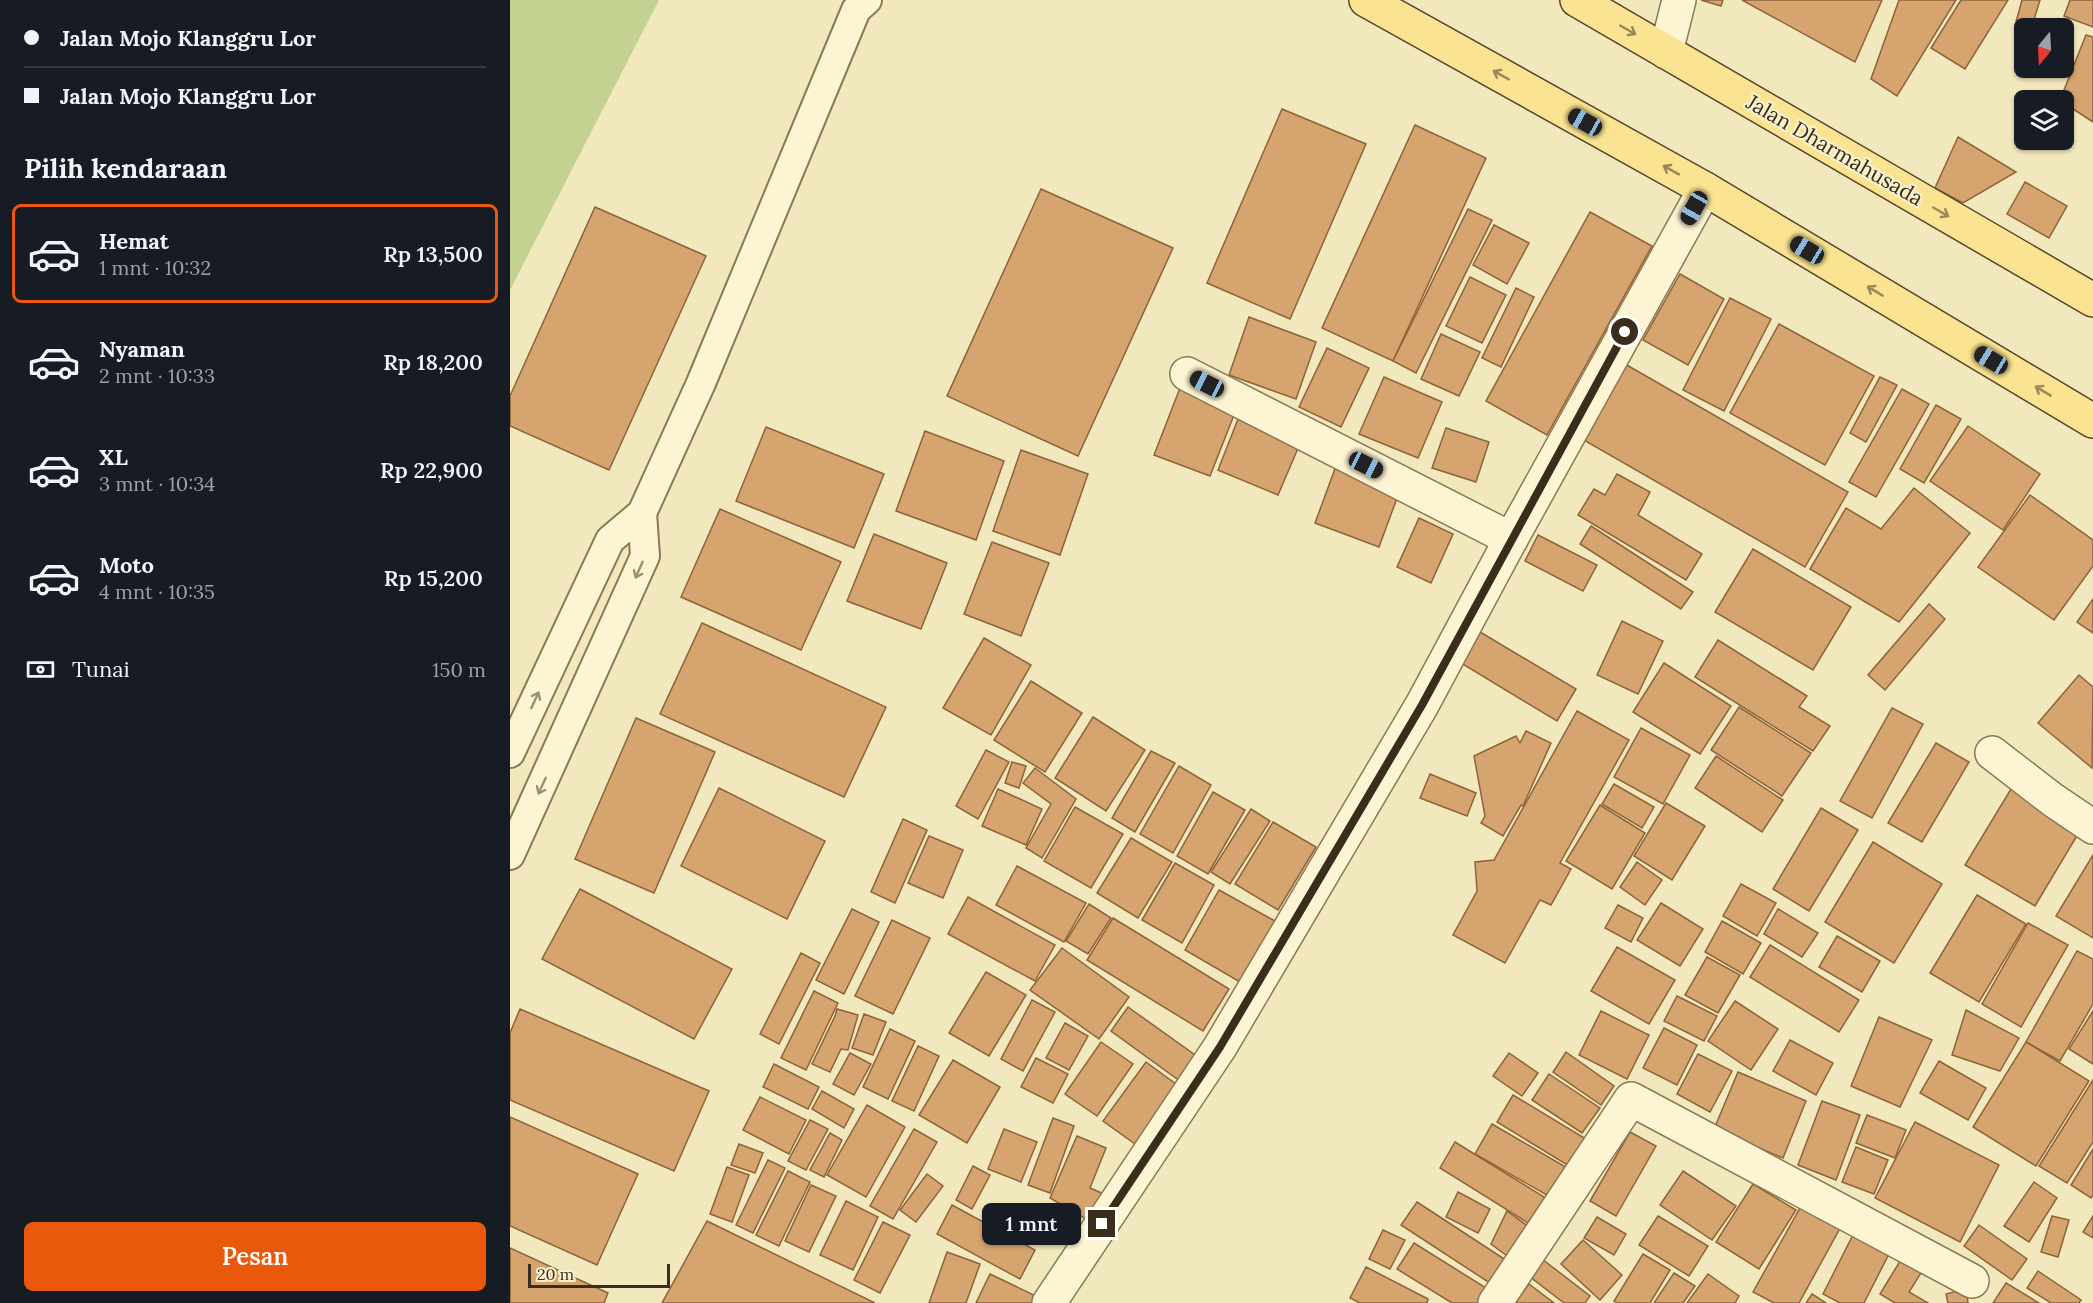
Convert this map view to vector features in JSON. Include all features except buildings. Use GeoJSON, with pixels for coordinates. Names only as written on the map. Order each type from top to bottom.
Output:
{"type":"FeatureCollection","features":[{"type":"Feature","properties":{"kind":"main road"},"geometry":{"type":"LineString","coordinates":[[1366,0],[1705,189],[2093,421]]}},
{"type":"Feature","properties":{"kind":"main road","name":"Jalan Dharmahusada"},"geometry":{"type":"LineString","coordinates":[[1577,0],[2093,300]]}},
{"type":"Feature","properties":{"kind":"street"},"geometry":{"type":"LineString","coordinates":[[1666,52],[1679,0]]}},
{"type":"Feature","properties":{"kind":"street"},"geometry":{"type":"LineString","coordinates":[[1049,1303],[1220,1047],[1422,705],[1705,189]]}},
{"type":"Feature","properties":{"kind":"street"},"geometry":{"type":"LineString","coordinates":[[1187,374],[1511,539]]}},
{"type":"Feature","properties":{"kind":"street"},"geometry":{"type":"LineString","coordinates":[[1992,753],[2053,800],[2093,827]]}},
{"type":"Feature","properties":{"kind":"street"},"geometry":{"type":"LineString","coordinates":[[1495,1303],[1631,1099],[1972,1281]]}},
{"type":"Feature","properties":{"kind":"lane"},"geometry":{"type":"LineString","coordinates":[[555,757],[513,746],[610,540],[642,513],[701,382],[859,3]]}},
{"type":"Feature","properties":{"kind":"lane"},"geometry":{"type":"LineString","coordinates":[[510,855],[645,556],[642,513]]}},
{"type":"Feature","properties":{"kind":"green space"},"geometry":{"type":"Polygon","coordinates":[[[510,0],[659,0],[510,290],[510,0]]]}},
{"type":"Feature","properties":{"kind":"route"},"geometry":{"type":"LineString","coordinates":[[1102,1224],[1220,1047],[1422,705],[1625,332]]}}]}
